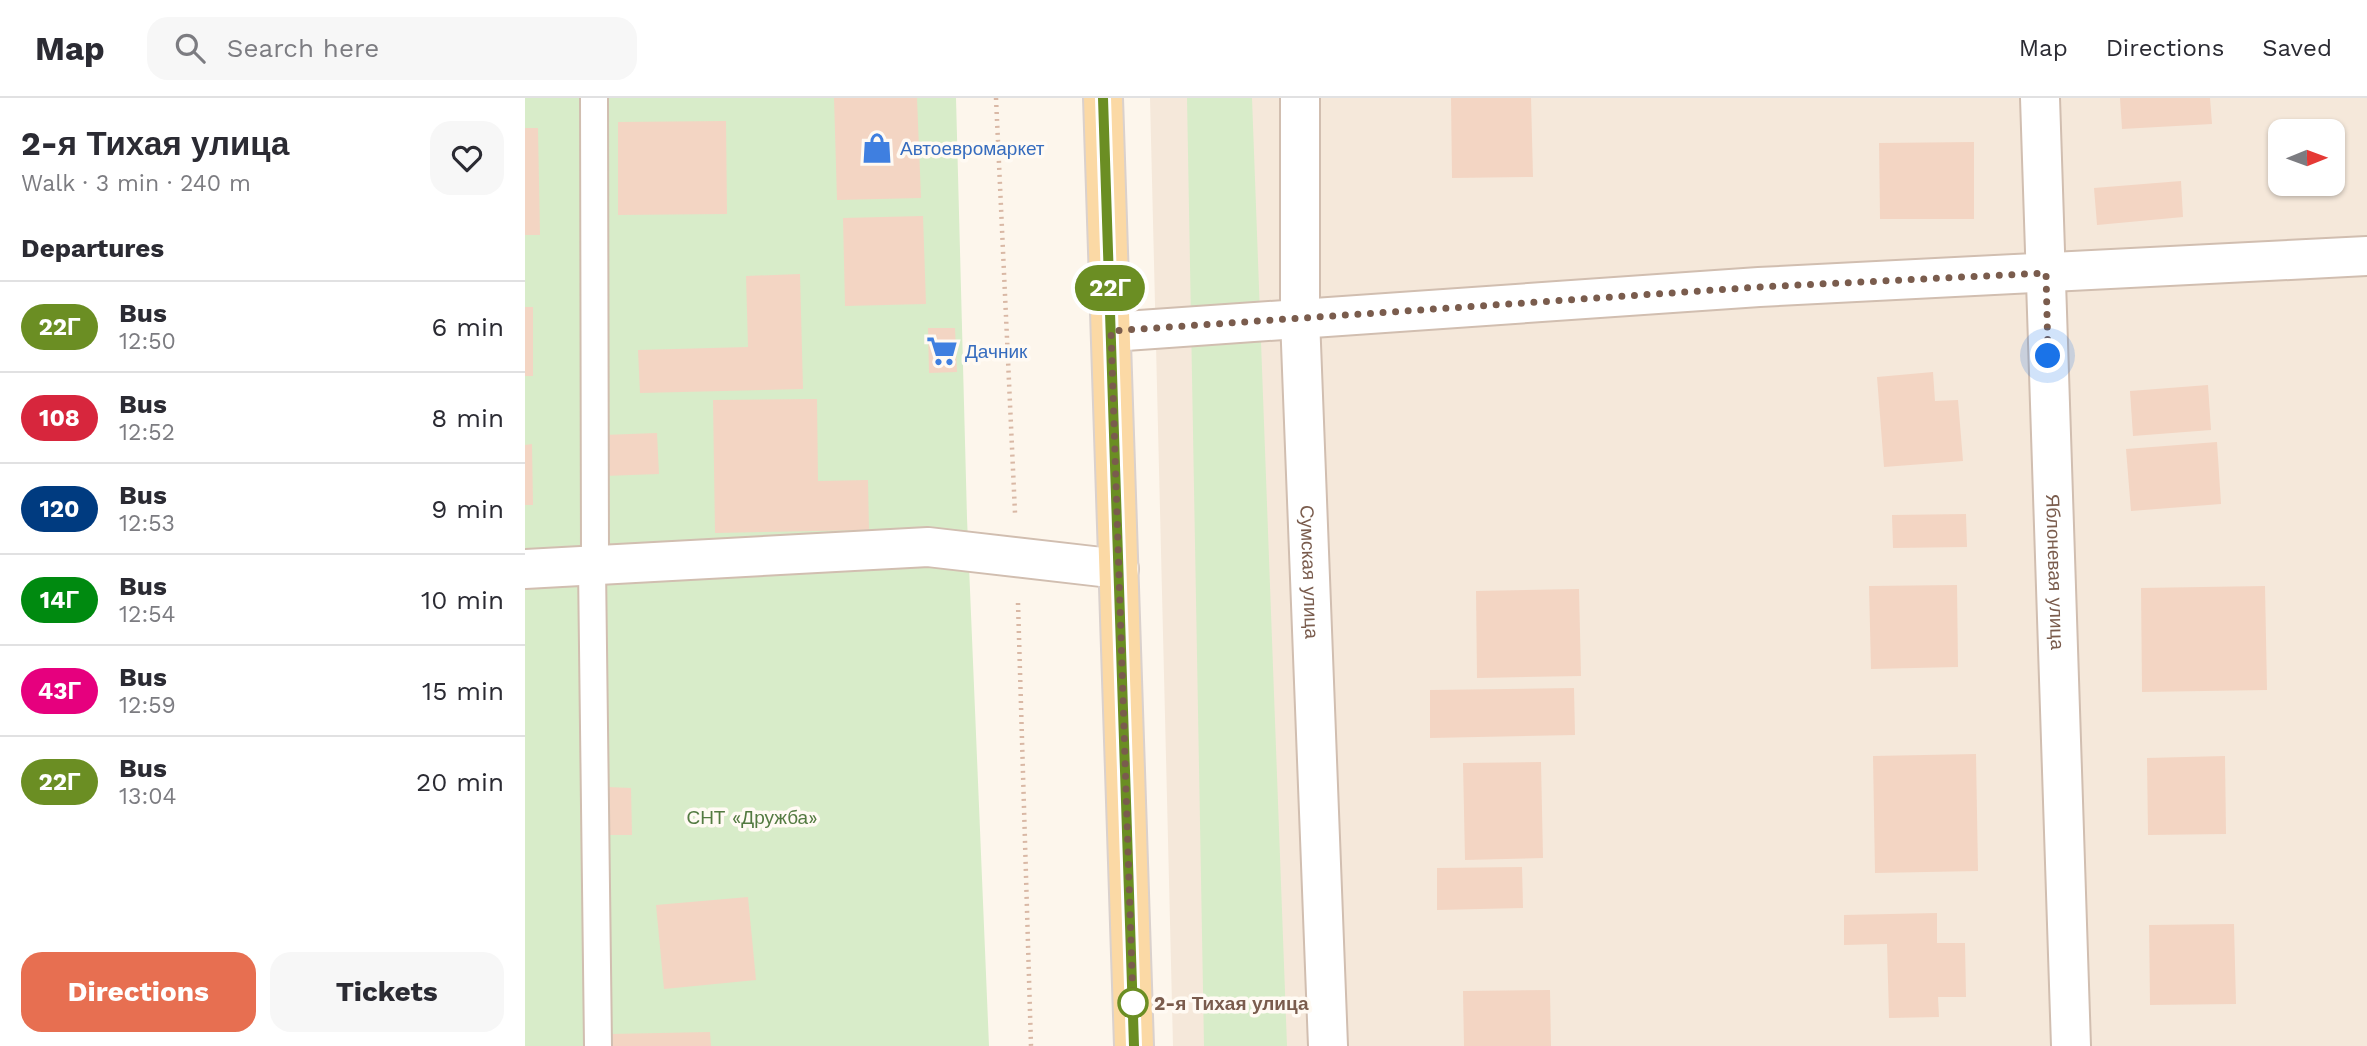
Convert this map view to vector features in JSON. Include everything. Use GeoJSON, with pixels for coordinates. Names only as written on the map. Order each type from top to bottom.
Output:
{"type":"FeatureCollection","features":[{"type":"Feature","properties":{"kind":"main road"},"geometry":{"type":"LineString","coordinates":[[1103,98],[1135,1046]]}},
{"type":"Feature","properties":{"kind":"street","name":"Сумская улица"},"geometry":{"type":"LineString","coordinates":[[1300,98],[1300,318],[1328,1046]]}},
{"type":"Feature","properties":{"kind":"street","name":"Яблоневая улица"},"geometry":{"type":"LineString","coordinates":[[2039,98],[2071,1046]]}},
{"type":"Feature","properties":{"kind":"street"},"geometry":{"type":"LineString","coordinates":[[1111,331],[1759,287],[2367,256]]}},
{"type":"Feature","properties":{"kind":"street"},"geometry":{"type":"LineString","coordinates":[[525,569],[928,547],[1119,569]]}},
{"type":"Feature","properties":{"kind":"lane"},"geometry":{"type":"LineString","coordinates":[[594,98],[595,559],[591,567],[598,1046]]}},
{"type":"Feature","properties":{"kind":"shaded area"},"geometry":{"type":"Polygon","coordinates":[[[1150,98],[2367,98],[2367,1046],[1173,1046],[1150,98]]]}},
{"type":"Feature","properties":{"kind":"green space","name":"СНТ «Дружба»"},"geometry":{"type":"Polygon","coordinates":[[[525,98],[956,98],[967,518],[989,1046],[525,1046],[525,98]]]}},
{"type":"Feature","properties":{"kind":"green space"},"geometry":{"type":"Polygon","coordinates":[[[1187,98],[1252,98],[1287,1046],[1204,1046],[1187,98]]]}},
{"type":"Feature","properties":{"kind":"building","name":"Автоевромаркет"},"geometry":{"type":"Polygon","coordinates":[[[834,98],[917,98],[921,198],[837,200],[834,98]]]}},
{"type":"Feature","properties":{"kind":"building"},"geometry":{"type":"Polygon","coordinates":[[[1451,98],[1531,98],[1533,177],[1452,178],[1451,98]]]}},
{"type":"Feature","properties":{"kind":"building"},"geometry":{"type":"Polygon","coordinates":[[[2120,98],[2210,98],[2212,124],[2122,129],[2120,98]]]}},
{"type":"Feature","properties":{"kind":"building"},"geometry":{"type":"Polygon","coordinates":[[[726,121],[727,214],[618,215],[618,122],[726,121]]]}},
{"type":"Feature","properties":{"kind":"building"},"geometry":{"type":"Polygon","coordinates":[[[525,128],[538,128],[540,235],[525,235],[525,128]]]}},
{"type":"Feature","properties":{"kind":"building"},"geometry":{"type":"Polygon","coordinates":[[[1974,142],[1974,219],[1880,219],[1879,143],[1974,142]]]}},
{"type":"Feature","properties":{"kind":"building"},"geometry":{"type":"Polygon","coordinates":[[[2181,181],[2183,217],[2097,225],[2094,188],[2181,181]]]}},
{"type":"Feature","properties":{"kind":"building"},"geometry":{"type":"Polygon","coordinates":[[[923,216],[926,304],[845,306],[843,218],[923,216]]]}},
{"type":"Feature","properties":{"kind":"building"},"geometry":{"type":"Polygon","coordinates":[[[800,274],[803,389],[640,393],[638,350],[748,347],[746,276],[800,274]]]}},
{"type":"Feature","properties":{"kind":"building"},"geometry":{"type":"Polygon","coordinates":[[[525,307],[533,307],[533,376],[525,376],[525,307]]]}},
{"type":"Feature","properties":{"kind":"building"},"geometry":{"type":"Polygon","coordinates":[[[928,328],[955,328],[957,372],[929,373],[928,328]]]}},
{"type":"Feature","properties":{"kind":"building"},"geometry":{"type":"Polygon","coordinates":[[[1933,372],[1935,401],[1958,400],[1963,461],[1884,467],[1877,377],[1933,372]]]}},
{"type":"Feature","properties":{"kind":"building"},"geometry":{"type":"Polygon","coordinates":[[[2208,385],[2211,430],[2133,436],[2130,391],[2208,385]]]}},
{"type":"Feature","properties":{"kind":"building"},"geometry":{"type":"Polygon","coordinates":[[[817,399],[818,481],[868,480],[869,530],[715,533],[713,400],[817,399]]]}},
{"type":"Feature","properties":{"kind":"building"},"geometry":{"type":"Polygon","coordinates":[[[657,433],[659,474],[604,476],[603,435],[657,433]]]}},
{"type":"Feature","properties":{"kind":"building"},"geometry":{"type":"Polygon","coordinates":[[[2217,442],[2221,504],[2131,511],[2126,449],[2217,442]]]}},
{"type":"Feature","properties":{"kind":"building"},"geometry":{"type":"Polygon","coordinates":[[[532,444],[533,505],[525,505],[525,445],[532,444]]]}},
{"type":"Feature","properties":{"kind":"building"},"geometry":{"type":"Polygon","coordinates":[[[1966,514],[1967,547],[1893,548],[1892,515],[1966,514]]]}},
{"type":"Feature","properties":{"kind":"building"},"geometry":{"type":"Polygon","coordinates":[[[1957,585],[1958,667],[1871,669],[1869,586],[1957,585]]]}},
{"type":"Feature","properties":{"kind":"building"},"geometry":{"type":"Polygon","coordinates":[[[2265,586],[2267,690],[2142,692],[2141,588],[2265,586]]]}},
{"type":"Feature","properties":{"kind":"building"},"geometry":{"type":"Polygon","coordinates":[[[1579,589],[1581,676],[1477,678],[1476,591],[1579,589]]]}},
{"type":"Feature","properties":{"kind":"building"},"geometry":{"type":"Polygon","coordinates":[[[1574,688],[1575,735],[1430,738],[1430,690],[1574,688]]]}},
{"type":"Feature","properties":{"kind":"building"},"geometry":{"type":"Polygon","coordinates":[[[1976,754],[1978,871],[1875,873],[1873,756],[1976,754]]]}},
{"type":"Feature","properties":{"kind":"building"},"geometry":{"type":"Polygon","coordinates":[[[2225,756],[2226,834],[2148,835],[2147,758],[2225,756]]]}},
{"type":"Feature","properties":{"kind":"building"},"geometry":{"type":"Polygon","coordinates":[[[1541,762],[1543,858],[1465,860],[1463,763],[1541,762]]]}},
{"type":"Feature","properties":{"kind":"building"},"geometry":{"type":"Polygon","coordinates":[[[608,787],[631,788],[632,835],[608,835],[608,787]]]}},
{"type":"Feature","properties":{"kind":"building"},"geometry":{"type":"Polygon","coordinates":[[[1522,867],[1523,908],[1437,910],[1437,868],[1522,867]]]}},
{"type":"Feature","properties":{"kind":"building"},"geometry":{"type":"Polygon","coordinates":[[[748,897],[756,980],[664,989],[656,905],[748,897]]]}},
{"type":"Feature","properties":{"kind":"building"},"geometry":{"type":"Polygon","coordinates":[[[1937,913],[1937,943],[1965,943],[1966,997],[1938,997],[1939,1017],[1889,1018],[1887,944],[1844,945],[1844,915],[1937,913]]]}},
{"type":"Feature","properties":{"kind":"building"},"geometry":{"type":"Polygon","coordinates":[[[2234,924],[2236,1004],[2150,1005],[2149,925],[2234,924]]]}},
{"type":"Feature","properties":{"kind":"building"},"geometry":{"type":"Polygon","coordinates":[[[1550,990],[1551,1046],[1464,1046],[1463,991],[1550,990]]]}},
{"type":"Feature","properties":{"kind":"building"},"geometry":{"type":"Polygon","coordinates":[[[710,1032],[711,1046],[610,1046],[610,1034],[710,1032]]]}},
{"type":"Feature","properties":{"kind":"bus line","name":"22Г"},"geometry":{"type":"LineString","coordinates":[[1103,98],[1134,1046]]}},
{"type":"Feature","properties":{"kind":"place","name":"Автоевромаркет"},"geometry":{"type":"Point","coordinates":[877,148]}},
{"type":"Feature","properties":{"kind":"place","name":"Дачник"},"geometry":{"type":"Point","coordinates":[942,351]}},
{"type":"Feature","properties":{"kind":"place","name":"2-я Тихая улица"},"geometry":{"type":"Point","coordinates":[1133,1003]}},
{"type":"Feature","properties":{"kind":"route"},"geometry":{"type":"LineString","coordinates":[[1133,1003],[1111,331],[1759,287],[2046,273],[2048,356]]}}]}
